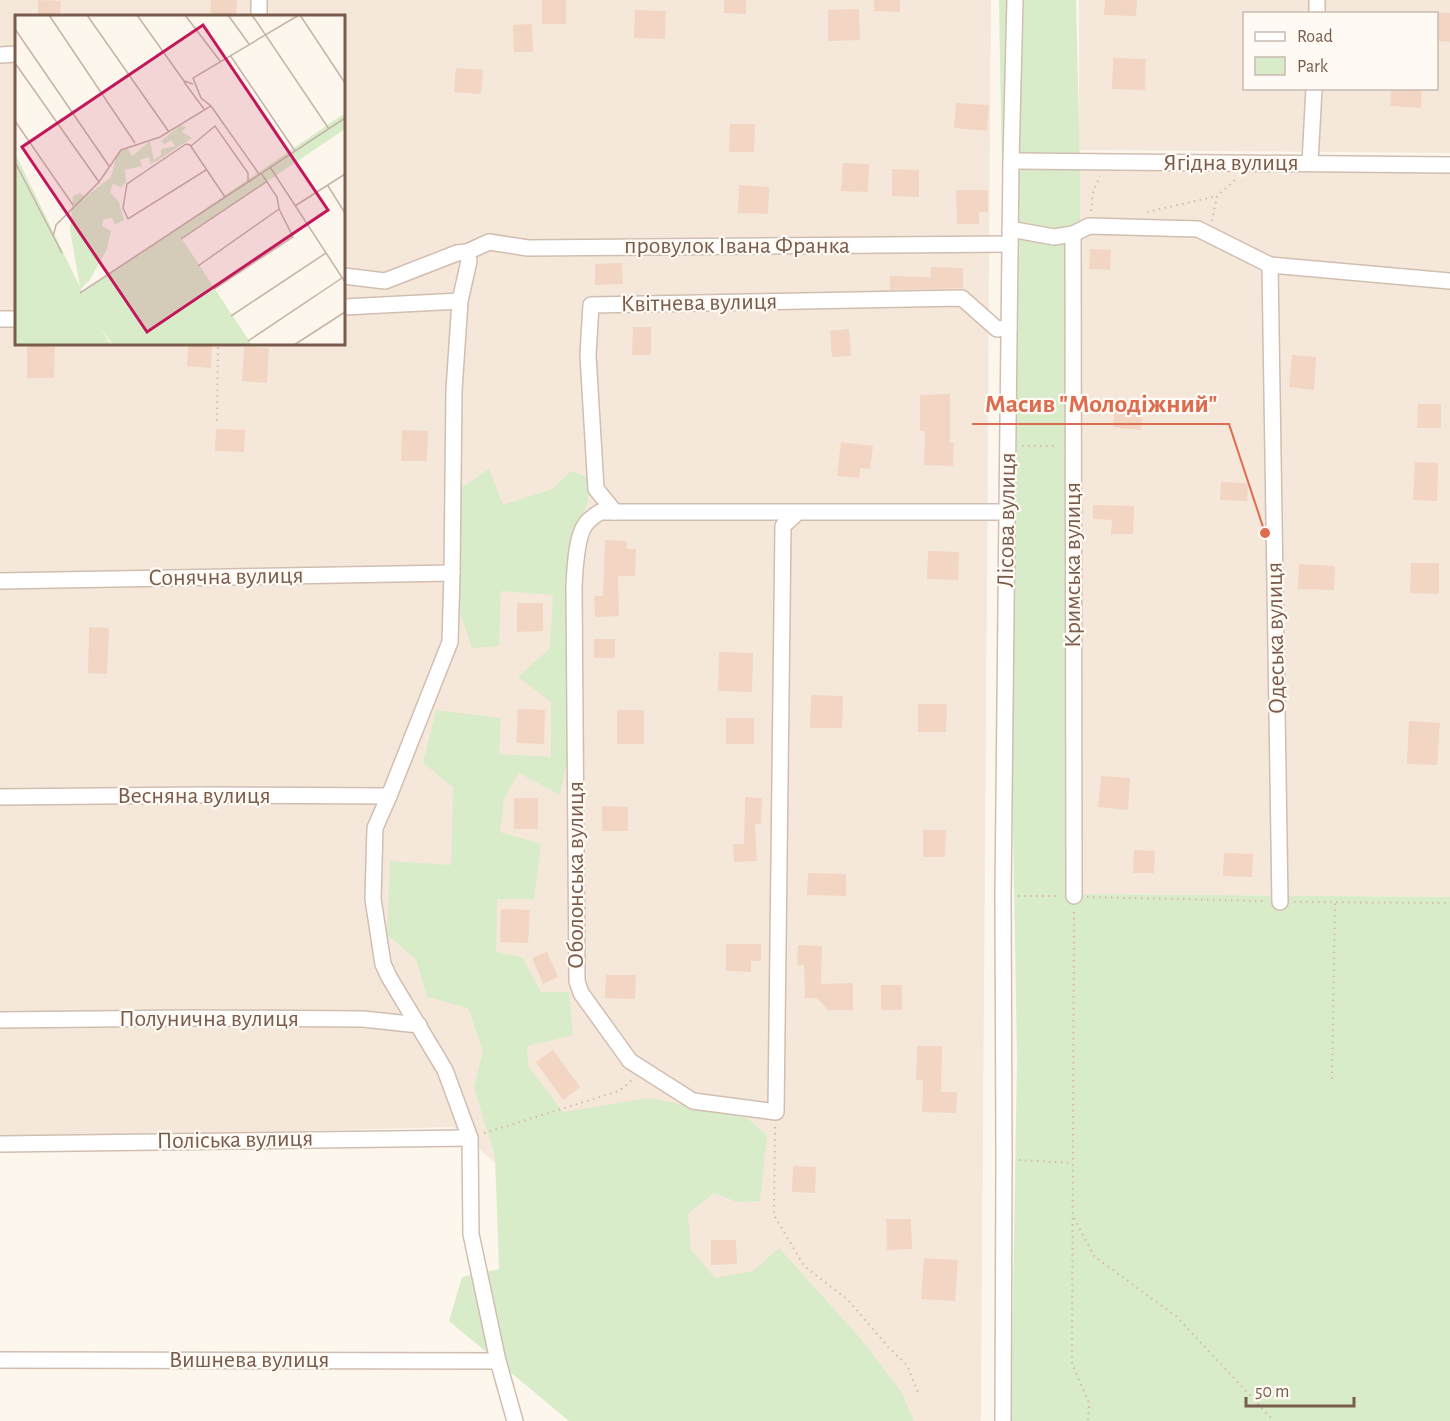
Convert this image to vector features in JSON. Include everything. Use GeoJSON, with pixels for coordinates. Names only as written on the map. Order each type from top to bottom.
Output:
{"type":"FeatureCollection","features":[{"type":"Feature","properties":{"kind":"street"},"geometry":{"type":"LineString","coordinates":[[259,15],[260,0]]}},
{"type":"Feature","properties":{"kind":"street","name":"Лісова вулиця"},"geometry":{"type":"LineString","coordinates":[[1003,1421],[1006,512],[1015,0]]}},
{"type":"Feature","properties":{"kind":"street"},"geometry":{"type":"LineString","coordinates":[[0,55],[15,54]]}},
{"type":"Feature","properties":{"kind":"street"},"geometry":{"type":"LineString","coordinates":[[1310,163],[1314,90]]}},
{"type":"Feature","properties":{"kind":"street","name":"Ягідна вулиця"},"geometry":{"type":"LineString","coordinates":[[1011,161],[1450,165]]}},
{"type":"Feature","properties":{"kind":"street"},"geometry":{"type":"LineString","coordinates":[[1073,234],[1089,226],[1198,229],[1270,266],[1450,281]]}},
{"type":"Feature","properties":{"kind":"street","name":"провулок Івана Франка"},"geometry":{"type":"LineString","coordinates":[[345,276],[385,281],[489,242],[528,248],[1054,237],[1073,234]]}},
{"type":"Feature","properties":{"kind":"street","name":"Кримська вулиця"},"geometry":{"type":"LineString","coordinates":[[1073,234],[1074,896]]}},
{"type":"Feature","properties":{"kind":"street"},"geometry":{"type":"LineString","coordinates":[[467,252],[469,261],[460,301],[454,390],[450,642],[375,828],[373,899],[383,964],[445,1070],[470,1138],[471,1234],[498,1361],[515,1421]]}},
{"type":"Feature","properties":{"kind":"street","name":"Одеська вулиця"},"geometry":{"type":"LineString","coordinates":[[1270,266],[1280,902]]}},
{"type":"Feature","properties":{"kind":"street","name":"Квітнева вулиця"},"geometry":{"type":"LineString","coordinates":[[615,512],[596,489],[588,355],[591,306],[962,298],[997,329],[1009,328]]}},
{"type":"Feature","properties":{"kind":"street"},"geometry":{"type":"LineString","coordinates":[[345,307],[460,301]]}},
{"type":"Feature","properties":{"kind":"street","name":"Оболонська вулиця"},"geometry":{"type":"LineString","coordinates":[[776,1112],[693,1101],[630,1061],[585,1001],[577,981],[574,586],[576,554],[583,527],[590,518],[600,512],[1006,512]]}},
{"type":"Feature","properties":{"kind":"street"},"geometry":{"type":"LineString","coordinates":[[776,1112],[783,526],[797,513]]}},
{"type":"Feature","properties":{"kind":"street","name":"Сонячна вулиця"},"geometry":{"type":"LineString","coordinates":[[0,581],[452,573]]}},
{"type":"Feature","properties":{"kind":"street","name":"Весняна вулиця"},"geometry":{"type":"LineString","coordinates":[[0,797],[389,796]]}},
{"type":"Feature","properties":{"kind":"street","name":"Полунична вулиця"},"geometry":{"type":"LineString","coordinates":[[0,1020],[363,1019],[419,1025]]}},
{"type":"Feature","properties":{"kind":"street","name":"Поліська вулиця"},"geometry":{"type":"LineString","coordinates":[[0,1143],[470,1138]]}},
{"type":"Feature","properties":{"kind":"street","name":"Вишнева вулиця"},"geometry":{"type":"LineString","coordinates":[[0,1360],[498,1361]]}},
{"type":"Feature","properties":{"kind":"path"},"geometry":{"type":"LineString","coordinates":[[1089,226],[1093,192],[1106,162]]}},
{"type":"Feature","properties":{"kind":"path"},"geometry":{"type":"LineString","coordinates":[[1147,212],[1217,196],[1254,163]]}},
{"type":"Feature","properties":{"kind":"path"},"geometry":{"type":"LineString","coordinates":[[1209,233],[1217,196]]}},
{"type":"Feature","properties":{"kind":"path"},"geometry":{"type":"LineString","coordinates":[[217,422],[219,345]]}},
{"type":"Feature","properties":{"kind":"path"},"geometry":{"type":"LineString","coordinates":[[1007,446],[1073,446]]}},
{"type":"Feature","properties":{"kind":"path"},"geometry":{"type":"LineString","coordinates":[[1003,896],[1450,903]]}},
{"type":"Feature","properties":{"kind":"path"},"geometry":{"type":"LineString","coordinates":[[1074,896],[1072,1364],[1089,1403],[1088,1421]]}},
{"type":"Feature","properties":{"kind":"path"},"geometry":{"type":"LineString","coordinates":[[1332,1079],[1335,901]]}},
{"type":"Feature","properties":{"kind":"path"},"geometry":{"type":"LineString","coordinates":[[470,1138],[619,1091],[644,1070]]}},
{"type":"Feature","properties":{"kind":"path"},"geometry":{"type":"LineString","coordinates":[[776,1112],[774,1215],[804,1266],[849,1300],[889,1348],[907,1365],[919,1395]]}},
{"type":"Feature","properties":{"kind":"path"},"geometry":{"type":"LineString","coordinates":[[1004,1159],[1073,1163]]}},
{"type":"Feature","properties":{"kind":"path"},"geometry":{"type":"LineString","coordinates":[[1072,1215],[1094,1256],[1177,1317],[1274,1421]]}},
{"type":"Feature","properties":{"kind":"shaded area"},"geometry":{"type":"Polygon","coordinates":[[[0,0],[991,0],[981,1421],[798,1421],[453,1127],[0,1139],[0,0]]]}},
{"type":"Feature","properties":{"kind":"shaded area"},"geometry":{"type":"Polygon","coordinates":[[[1079,0],[1450,0],[1450,153],[1079,150],[1079,0]]]}},
{"type":"Feature","properties":{"kind":"shaded area"},"geometry":{"type":"Polygon","coordinates":[[[1080,169],[1450,171],[1450,897],[1080,894],[1080,169]]]}},
{"type":"Feature","properties":{"kind":"green space"},"geometry":{"type":"Polygon","coordinates":[[[999,0],[1076,0],[1080,169],[1080,894],[1450,897],[1450,1421],[1011,1421],[1017,1060],[999,0]]]}},
{"type":"Feature","properties":{"kind":"green space"},"geometry":{"type":"Polygon","coordinates":[[[489,469],[503,505],[552,489],[571,471],[590,478],[588,503],[574,531],[567,761],[560,795],[519,773],[504,798],[500,832],[541,844],[534,899],[497,899],[496,952],[522,957],[541,992],[569,992],[573,1035],[527,1046],[528,1066],[563,1112],[650,1098],[747,1118],[767,1135],[760,1201],[737,1202],[714,1193],[688,1214],[691,1250],[715,1278],[753,1271],[779,1248],[860,1338],[901,1391],[914,1421],[569,1421],[449,1321],[462,1277],[499,1269],[495,1156],[474,1088],[483,1051],[468,1008],[427,997],[416,959],[387,935],[390,861],[451,865],[453,787],[423,763],[436,710],[501,718],[499,754],[551,757],[551,702],[518,677],[550,648],[553,595],[501,591],[499,646],[472,648],[459,610],[461,488],[489,469]]]}},
{"type":"Feature","properties":{"kind":"building"},"geometry":{"type":"Polygon","coordinates":[[[38,0],[61,1],[60,15],[38,15],[38,0]]]}},
{"type":"Feature","properties":{"kind":"building"},"geometry":{"type":"Polygon","coordinates":[[[211,0],[237,0],[236,15],[210,15],[211,0]]]}},
{"type":"Feature","properties":{"kind":"building"},"geometry":{"type":"Polygon","coordinates":[[[542,0],[566,0],[566,24],[542,24],[542,0]]]}},
{"type":"Feature","properties":{"kind":"building"},"geometry":{"type":"Polygon","coordinates":[[[724,0],[746,0],[746,14],[724,13],[724,0]]]}},
{"type":"Feature","properties":{"kind":"building"},"geometry":{"type":"Polygon","coordinates":[[[874,0],[900,0],[900,12],[874,11],[874,0]]]}},
{"type":"Feature","properties":{"kind":"building"},"geometry":{"type":"Polygon","coordinates":[[[1105,0],[1137,0],[1136,16],[1104,15],[1105,0]]]}},
{"type":"Feature","properties":{"kind":"building"},"geometry":{"type":"Polygon","coordinates":[[[859,9],[860,40],[828,41],[828,10],[859,9]]]}},
{"type":"Feature","properties":{"kind":"building"},"geometry":{"type":"Polygon","coordinates":[[[635,10],[666,11],[665,39],[634,38],[635,10]]]}},
{"type":"Feature","properties":{"kind":"building"},"geometry":{"type":"Polygon","coordinates":[[[1438,12],[1450,13],[1450,42],[1438,41],[1438,12]]]}},
{"type":"Feature","properties":{"kind":"building"},"geometry":{"type":"Polygon","coordinates":[[[532,24],[533,52],[514,52],[513,25],[532,24]]]}},
{"type":"Feature","properties":{"kind":"building"},"geometry":{"type":"Polygon","coordinates":[[[1113,58],[1146,59],[1145,90],[1112,89],[1113,58]]]}},
{"type":"Feature","properties":{"kind":"building"},"geometry":{"type":"Polygon","coordinates":[[[456,68],[483,70],[481,94],[454,92],[456,68]]]}},
{"type":"Feature","properties":{"kind":"building"},"geometry":{"type":"Polygon","coordinates":[[[1391,90],[1422,90],[1421,108],[1390,106],[1391,90]]]}},
{"type":"Feature","properties":{"kind":"building"},"geometry":{"type":"Polygon","coordinates":[[[956,103],[989,105],[987,131],[954,128],[956,103]]]}},
{"type":"Feature","properties":{"kind":"building"},"geometry":{"type":"Polygon","coordinates":[[[730,124],[755,124],[754,152],[729,152],[730,124]]]}},
{"type":"Feature","properties":{"kind":"building"},"geometry":{"type":"Polygon","coordinates":[[[843,163],[869,164],[868,192],[841,191],[843,163]]]}},
{"type":"Feature","properties":{"kind":"building"},"geometry":{"type":"Polygon","coordinates":[[[892,169],[919,170],[919,197],[892,196],[892,169]]]}},
{"type":"Feature","properties":{"kind":"building"},"geometry":{"type":"Polygon","coordinates":[[[739,185],[769,187],[768,214],[738,213],[739,185]]]}},
{"type":"Feature","properties":{"kind":"building"},"geometry":{"type":"Polygon","coordinates":[[[956,190],[988,190],[988,212],[979,212],[979,224],[957,224],[956,190]]]}},
{"type":"Feature","properties":{"kind":"building"},"geometry":{"type":"Polygon","coordinates":[[[1090,249],[1111,250],[1110,270],[1089,269],[1090,249]]]}},
{"type":"Feature","properties":{"kind":"building"},"geometry":{"type":"Polygon","coordinates":[[[622,263],[623,284],[595,285],[595,264],[622,263]]]}},
{"type":"Feature","properties":{"kind":"building"},"geometry":{"type":"Polygon","coordinates":[[[931,267],[963,268],[963,288],[890,290],[890,276],[931,277],[931,267]]]}},
{"type":"Feature","properties":{"kind":"building"},"geometry":{"type":"Polygon","coordinates":[[[633,327],[651,327],[651,355],[632,355],[633,327]]]}},
{"type":"Feature","properties":{"kind":"building"},"geometry":{"type":"Polygon","coordinates":[[[849,329],[851,356],[832,357],[830,331],[849,329]]]}},
{"type":"Feature","properties":{"kind":"building"},"geometry":{"type":"Polygon","coordinates":[[[27,345],[55,345],[54,378],[27,378],[27,345]]]}},
{"type":"Feature","properties":{"kind":"building"},"geometry":{"type":"Polygon","coordinates":[[[188,345],[212,345],[211,368],[187,366],[188,345]]]}},
{"type":"Feature","properties":{"kind":"building"},"geometry":{"type":"Polygon","coordinates":[[[244,347],[269,348],[267,383],[242,381],[244,347]]]}},
{"type":"Feature","properties":{"kind":"building"},"geometry":{"type":"Polygon","coordinates":[[[1292,355],[1316,357],[1314,390],[1289,387],[1292,355]]]}},
{"type":"Feature","properties":{"kind":"building"},"geometry":{"type":"Polygon","coordinates":[[[950,394],[950,443],[954,443],[953,466],[924,465],[925,431],[920,431],[920,395],[950,394]]]}},
{"type":"Feature","properties":{"kind":"building"},"geometry":{"type":"Polygon","coordinates":[[[1115,399],[1143,401],[1141,430],[1113,427],[1115,399]]]}},
{"type":"Feature","properties":{"kind":"building"},"geometry":{"type":"Polygon","coordinates":[[[1418,404],[1441,404],[1441,428],[1417,428],[1418,404]]]}},
{"type":"Feature","properties":{"kind":"building"},"geometry":{"type":"Polygon","coordinates":[[[216,429],[245,430],[244,452],[215,451],[216,429]]]}},
{"type":"Feature","properties":{"kind":"building"},"geometry":{"type":"Polygon","coordinates":[[[402,430],[428,431],[427,461],[401,461],[402,430]]]}},
{"type":"Feature","properties":{"kind":"building"},"geometry":{"type":"Polygon","coordinates":[[[841,442],[873,446],[870,469],[860,468],[859,478],[837,476],[841,442]]]}},
{"type":"Feature","properties":{"kind":"building"},"geometry":{"type":"Polygon","coordinates":[[[1415,462],[1438,463],[1437,501],[1413,500],[1415,462]]]}},
{"type":"Feature","properties":{"kind":"building"},"geometry":{"type":"Polygon","coordinates":[[[1221,482],[1248,483],[1247,501],[1220,500],[1221,482]]]}},
{"type":"Feature","properties":{"kind":"building"},"geometry":{"type":"Polygon","coordinates":[[[1093,505],[1134,506],[1133,534],[1111,534],[1112,520],[1093,519],[1093,505]]]}},
{"type":"Feature","properties":{"kind":"building"},"geometry":{"type":"Polygon","coordinates":[[[605,540],[627,541],[626,549],[636,549],[635,576],[618,576],[619,616],[595,617],[594,596],[603,596],[605,540]]]}},
{"type":"Feature","properties":{"kind":"building"},"geometry":{"type":"Polygon","coordinates":[[[928,551],[959,552],[958,580],[927,579],[928,551]]]}},
{"type":"Feature","properties":{"kind":"building"},"geometry":{"type":"Polygon","coordinates":[[[1411,563],[1439,563],[1439,594],[1410,593],[1411,563]]]}},
{"type":"Feature","properties":{"kind":"building"},"geometry":{"type":"Polygon","coordinates":[[[1299,564],[1335,566],[1334,590],[1298,589],[1299,564]]]}},
{"type":"Feature","properties":{"kind":"building"},"geometry":{"type":"Polygon","coordinates":[[[517,603],[543,603],[543,631],[517,632],[517,603]]]}},
{"type":"Feature","properties":{"kind":"building"},"geometry":{"type":"Polygon","coordinates":[[[89,627],[109,628],[107,674],[88,673],[89,627]]]}},
{"type":"Feature","properties":{"kind":"building"},"geometry":{"type":"Polygon","coordinates":[[[594,639],[615,639],[615,658],[594,658],[594,639]]]}},
{"type":"Feature","properties":{"kind":"building"},"geometry":{"type":"Polygon","coordinates":[[[719,652],[753,653],[752,692],[718,691],[719,652]]]}},
{"type":"Feature","properties":{"kind":"building"},"geometry":{"type":"Polygon","coordinates":[[[811,695],[843,696],[842,728],[810,728],[811,695]]]}},
{"type":"Feature","properties":{"kind":"building"},"geometry":{"type":"Polygon","coordinates":[[[918,704],[947,704],[946,732],[918,732],[918,704]]]}},
{"type":"Feature","properties":{"kind":"building"},"geometry":{"type":"Polygon","coordinates":[[[518,709],[545,710],[544,744],[516,743],[518,709]]]}},
{"type":"Feature","properties":{"kind":"building"},"geometry":{"type":"Polygon","coordinates":[[[617,710],[644,710],[644,744],[617,744],[617,710]]]}},
{"type":"Feature","properties":{"kind":"building"},"geometry":{"type":"Polygon","coordinates":[[[726,718],[754,718],[754,744],[726,744],[726,718]]]}},
{"type":"Feature","properties":{"kind":"building"},"geometry":{"type":"Polygon","coordinates":[[[1409,721],[1440,723],[1437,765],[1407,764],[1409,721]]]}},
{"type":"Feature","properties":{"kind":"building"},"geometry":{"type":"Polygon","coordinates":[[[1101,776],[1130,778],[1128,810],[1098,807],[1101,776]]]}},
{"type":"Feature","properties":{"kind":"building"},"geometry":{"type":"Polygon","coordinates":[[[745,797],[762,798],[761,824],[755,824],[757,861],[734,862],[733,844],[744,844],[745,797]]]}},
{"type":"Feature","properties":{"kind":"building"},"geometry":{"type":"Polygon","coordinates":[[[514,798],[538,798],[538,829],[514,829],[514,798]]]}},
{"type":"Feature","properties":{"kind":"building"},"geometry":{"type":"Polygon","coordinates":[[[602,806],[628,807],[628,831],[602,831],[602,806]]]}},
{"type":"Feature","properties":{"kind":"building"},"geometry":{"type":"Polygon","coordinates":[[[923,830],[946,830],[945,857],[923,857],[923,830]]]}},
{"type":"Feature","properties":{"kind":"building"},"geometry":{"type":"Polygon","coordinates":[[[1134,850],[1155,851],[1154,873],[1133,873],[1134,850]]]}},
{"type":"Feature","properties":{"kind":"building"},"geometry":{"type":"Polygon","coordinates":[[[1224,853],[1253,854],[1252,877],[1223,876],[1224,853]]]}},
{"type":"Feature","properties":{"kind":"building"},"geometry":{"type":"Polygon","coordinates":[[[808,873],[846,874],[846,896],[807,895],[808,873]]]}},
{"type":"Feature","properties":{"kind":"building"},"geometry":{"type":"Polygon","coordinates":[[[501,909],[530,910],[528,943],[500,942],[501,909]]]}},
{"type":"Feature","properties":{"kind":"building"},"geometry":{"type":"Polygon","coordinates":[[[726,944],[761,944],[761,961],[751,961],[751,972],[726,971],[726,944]]]}},
{"type":"Feature","properties":{"kind":"building"},"geometry":{"type":"Polygon","coordinates":[[[798,945],[822,946],[821,984],[853,983],[853,1010],[828,1010],[817,998],[805,998],[804,965],[797,965],[798,945]]]}},
{"type":"Feature","properties":{"kind":"building"},"geometry":{"type":"Polygon","coordinates":[[[547,952],[558,977],[543,984],[532,958],[547,952]]]}},
{"type":"Feature","properties":{"kind":"building"},"geometry":{"type":"Polygon","coordinates":[[[606,975],[636,975],[635,999],[605,998],[606,975]]]}},
{"type":"Feature","properties":{"kind":"building"},"geometry":{"type":"Polygon","coordinates":[[[881,985],[902,985],[902,1010],[881,1010],[881,985]]]}},
{"type":"Feature","properties":{"kind":"building"},"geometry":{"type":"Polygon","coordinates":[[[917,1046],[942,1046],[941,1092],[957,1092],[956,1113],[922,1112],[923,1080],[916,1080],[917,1046]]]}},
{"type":"Feature","properties":{"kind":"building"},"geometry":{"type":"Polygon","coordinates":[[[553,1050],[580,1087],[563,1100],[536,1062],[553,1050]]]}},
{"type":"Feature","properties":{"kind":"building"},"geometry":{"type":"Polygon","coordinates":[[[793,1166],[816,1167],[815,1193],[792,1192],[793,1166]]]}},
{"type":"Feature","properties":{"kind":"building"},"geometry":{"type":"Polygon","coordinates":[[[886,1219],[911,1219],[912,1249],[887,1250],[886,1219]]]}},
{"type":"Feature","properties":{"kind":"building"},"geometry":{"type":"Polygon","coordinates":[[[711,1240],[736,1240],[737,1264],[711,1265],[711,1240]]]}},
{"type":"Feature","properties":{"kind":"building"},"geometry":{"type":"Polygon","coordinates":[[[924,1258],[958,1260],[955,1301],[921,1299],[924,1258]]]}},
{"type":"Feature","properties":{"kind":"place","name":"Масив \"Молодіжний\""},"geometry":{"type":"Point","coordinates":[1265,533]}}]}
